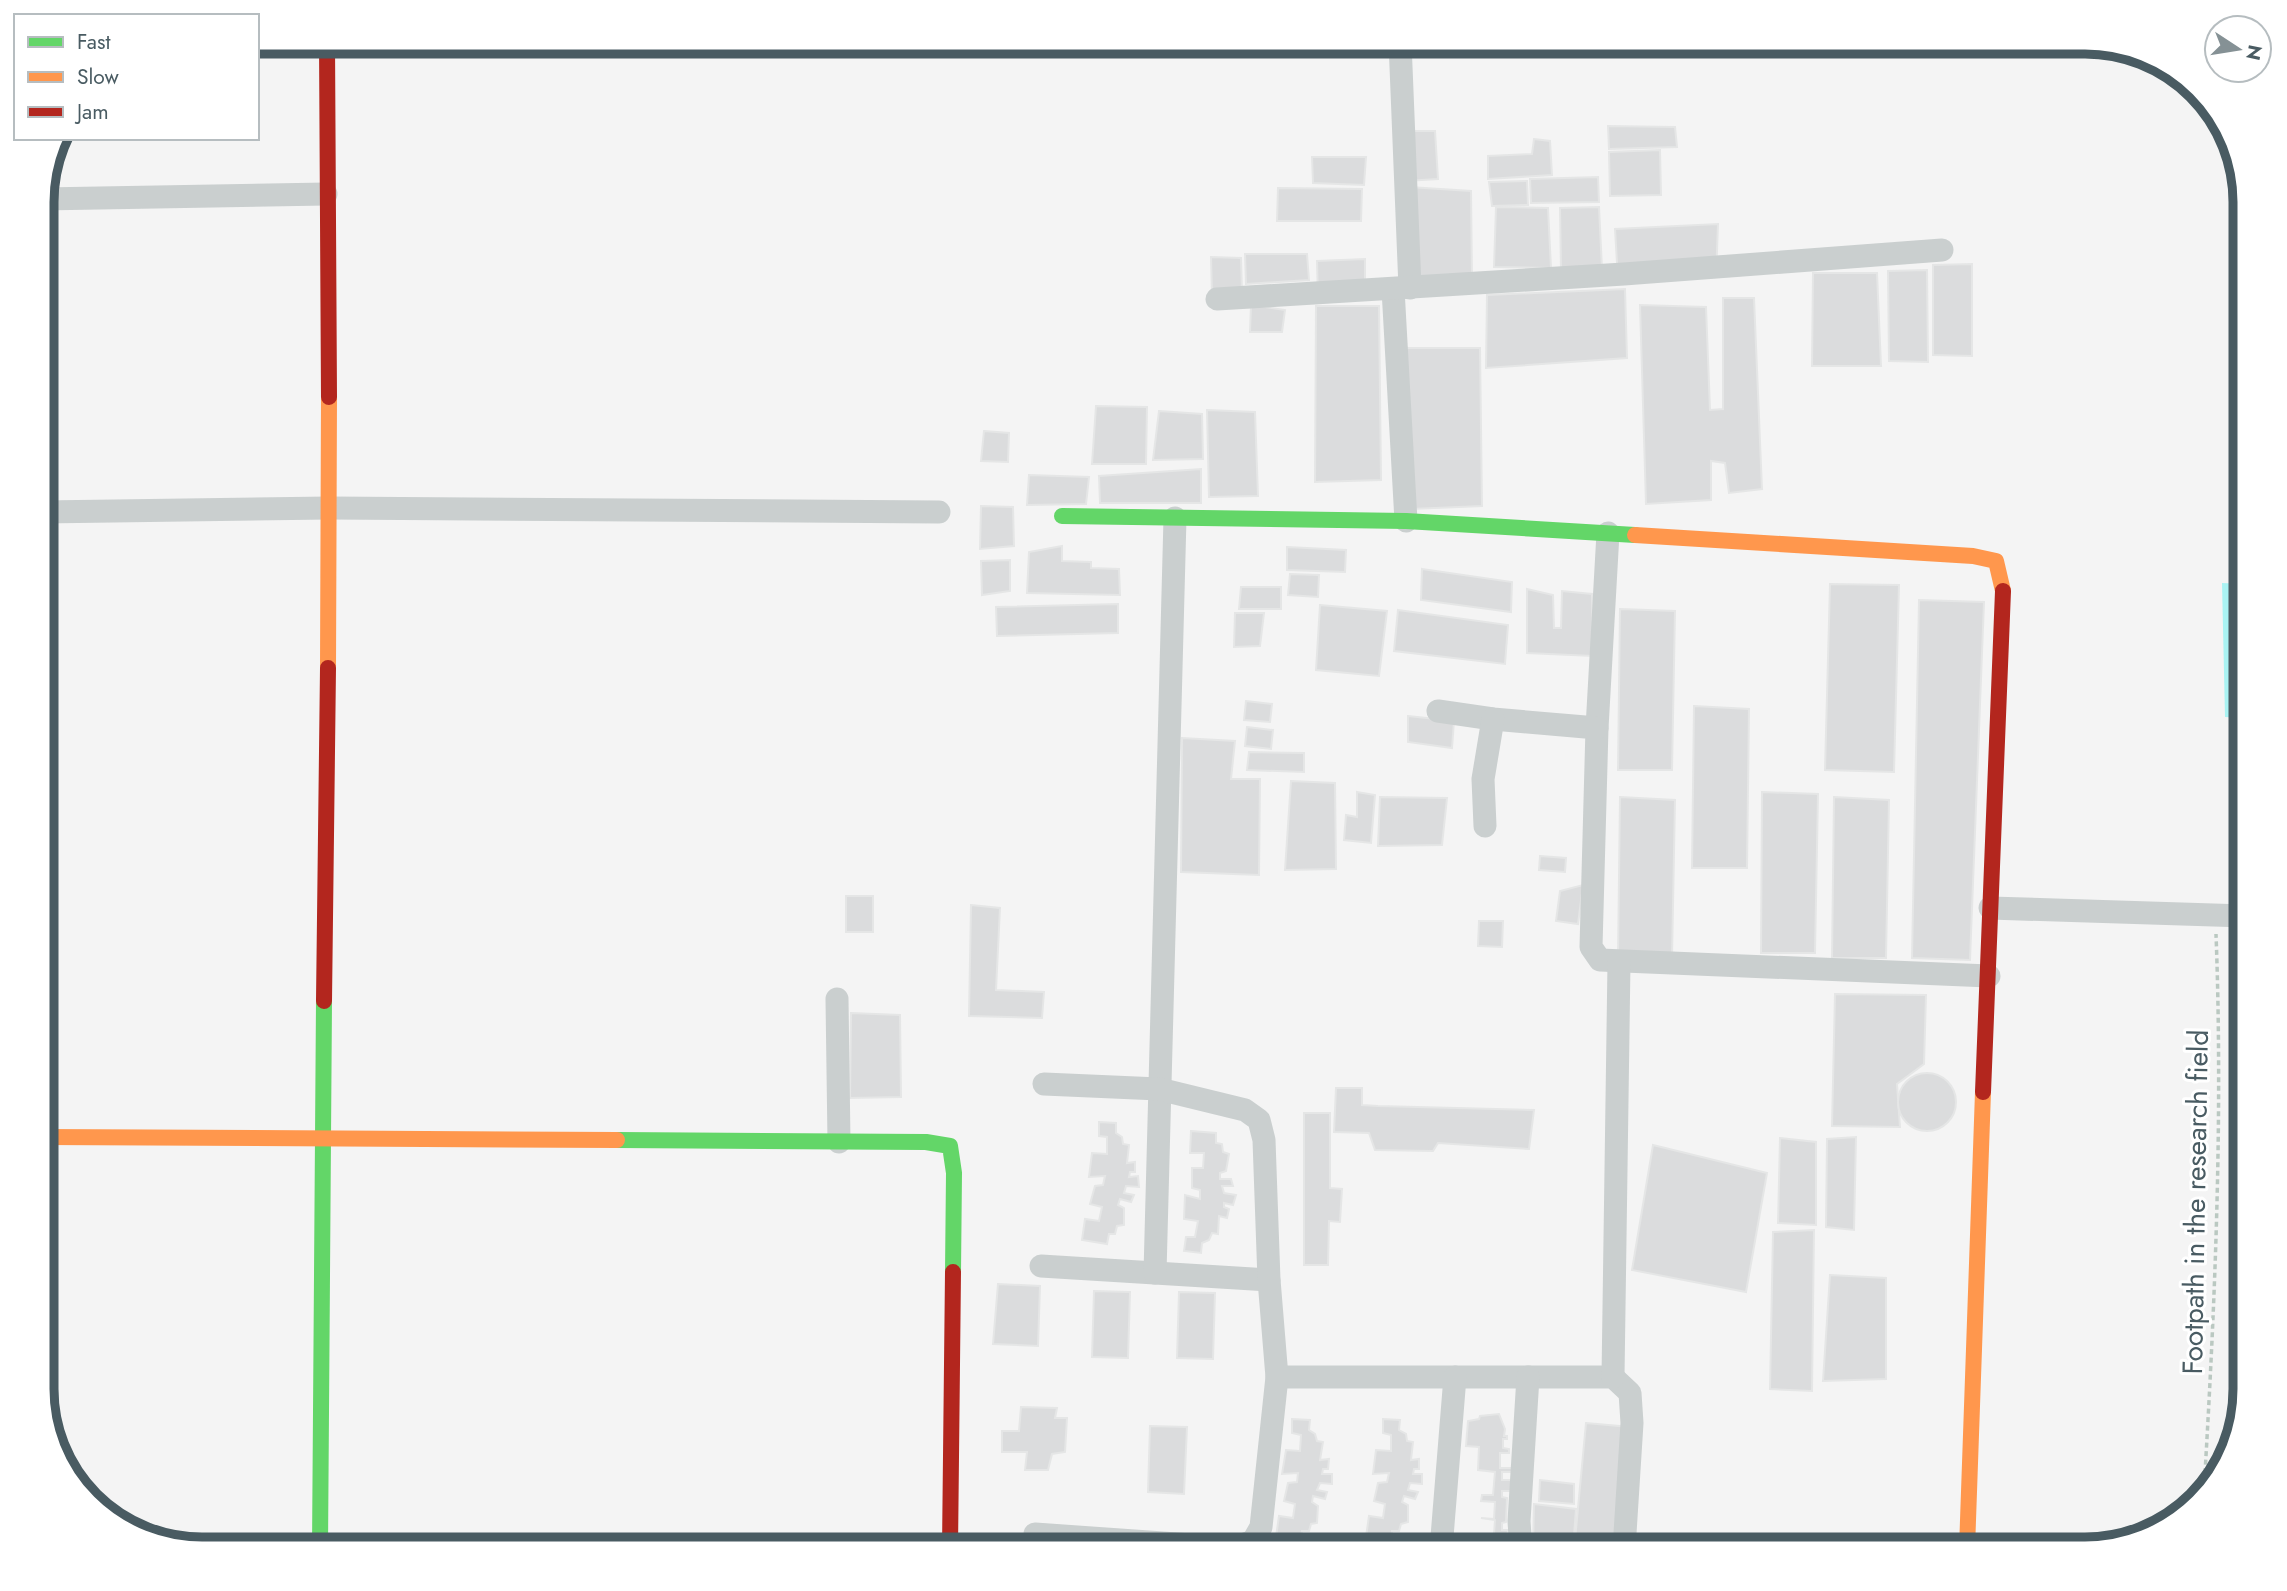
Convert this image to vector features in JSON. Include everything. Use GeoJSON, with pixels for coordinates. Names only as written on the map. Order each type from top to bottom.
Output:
{"type":"FeatureCollection","features":[{"type":"Feature","properties":{"kind":"street"},"geometry":{"type":"LineString","coordinates":[[1400,54],[1406,521]]}},
{"type":"Feature","properties":{"kind":"street"},"geometry":{"type":"LineString","coordinates":[[320,1537],[321,1137],[329,508],[327,55]]}},
{"type":"Feature","properties":{"kind":"street"},"geometry":{"type":"LineString","coordinates":[[55,199],[326,194]]}},
{"type":"Feature","properties":{"kind":"street"},"geometry":{"type":"LineString","coordinates":[[1217,299],[1624,274],[1941,250]]}},
{"type":"Feature","properties":{"kind":"street"},"geometry":{"type":"LineString","coordinates":[[55,512],[329,508],[939,512]]}},
{"type":"Feature","properties":{"kind":"street"},"geometry":{"type":"LineString","coordinates":[[1062,516],[1406,521],[1973,556],[1996,561],[2004,586],[2003,625],[1967,1537]]}},
{"type":"Feature","properties":{"kind":"street"},"geometry":{"type":"LineString","coordinates":[[1155,1273],[1175,518]]}},
{"type":"Feature","properties":{"kind":"street"},"geometry":{"type":"LineString","coordinates":[[1608,533],[1597,728],[1591,947],[1600,960],[1989,976]]}},
{"type":"Feature","properties":{"kind":"street"},"geometry":{"type":"LineString","coordinates":[[1438,710],[1493,719],[1597,728]]}},
{"type":"Feature","properties":{"kind":"street"},"geometry":{"type":"LineString","coordinates":[[1485,826],[1483,779],[1493,719]]}},
{"type":"Feature","properties":{"kind":"street"},"geometry":{"type":"LineString","coordinates":[[1990,908],[2233,915]]}},
{"type":"Feature","properties":{"kind":"street"},"geometry":{"type":"LineString","coordinates":[[1613,1377],[1619,962]]}},
{"type":"Feature","properties":{"kind":"street"},"geometry":{"type":"LineString","coordinates":[[837,999],[839,1142]]}},
{"type":"Feature","properties":{"kind":"street"},"geometry":{"type":"LineString","coordinates":[[1044,1084],[1159,1089],[1245,1110],[1259,1120],[1264,1140],[1269,1280],[1277,1377],[1261,1527],[1255,1537]]}},
{"type":"Feature","properties":{"kind":"street"},"geometry":{"type":"LineString","coordinates":[[55,1137],[926,1142],[950,1146],[954,1187],[950,1537]]}},
{"type":"Feature","properties":{"kind":"street"},"geometry":{"type":"LineString","coordinates":[[1041,1266],[1269,1280]]}},
{"type":"Feature","properties":{"kind":"street"},"geometry":{"type":"LineString","coordinates":[[1277,1377],[1613,1377],[1630,1393],[1632,1413],[1625,1537]]}},
{"type":"Feature","properties":{"kind":"street"},"geometry":{"type":"LineString","coordinates":[[1442,1537],[1455,1377]]}},
{"type":"Feature","properties":{"kind":"street"},"geometry":{"type":"LineString","coordinates":[[1521,1537],[1519,1521],[1528,1377]]}},
{"type":"Feature","properties":{"kind":"street"},"geometry":{"type":"LineString","coordinates":[[1035,1534],[1074,1537]]}},
{"type":"Feature","properties":{"kind":"path","name":"Footpath in the research field"},"geometry":{"type":"LineString","coordinates":[[2205,1475],[2218,1186],[2220,1068],[2215,914]]}},
{"type":"Feature","properties":{"kind":"water"},"geometry":{"type":"Polygon","coordinates":[[[2222,583],[2233,583],[2233,717],[2225,717],[2222,583]]]}},
{"type":"Feature","properties":{"kind":"building"},"geometry":{"type":"Polygon","coordinates":[[[1608,126],[1675,127],[1677,147],[1609,149],[1608,126]]]}},
{"type":"Feature","properties":{"kind":"building"},"geometry":{"type":"Polygon","coordinates":[[[1406,131],[1435,131],[1438,179],[1406,181],[1406,131]]]}},
{"type":"Feature","properties":{"kind":"building"},"geometry":{"type":"Polygon","coordinates":[[[1534,139],[1550,141],[1552,175],[1488,179],[1488,156],[1532,154],[1534,139]]]}},
{"type":"Feature","properties":{"kind":"building"},"geometry":{"type":"Polygon","coordinates":[[[1660,150],[1661,195],[1610,196],[1609,152],[1660,150]]]}},
{"type":"Feature","properties":{"kind":"building"},"geometry":{"type":"Polygon","coordinates":[[[1312,157],[1366,157],[1364,185],[1313,183],[1312,157]]]}},
{"type":"Feature","properties":{"kind":"building"},"geometry":{"type":"Polygon","coordinates":[[[1598,177],[1599,202],[1531,203],[1530,179],[1598,177]]]}},
{"type":"Feature","properties":{"kind":"building"},"geometry":{"type":"Polygon","coordinates":[[[1527,181],[1528,205],[1492,206],[1489,182],[1527,181]]]}},
{"type":"Feature","properties":{"kind":"building"},"geometry":{"type":"Polygon","coordinates":[[[1409,187],[1471,191],[1472,280],[1416,283],[1409,187]]]}},
{"type":"Feature","properties":{"kind":"building"},"geometry":{"type":"Polygon","coordinates":[[[1278,188],[1362,189],[1361,221],[1277,221],[1278,188]]]}},
{"type":"Feature","properties":{"kind":"building"},"geometry":{"type":"Polygon","coordinates":[[[1496,207],[1548,208],[1551,268],[1494,267],[1496,207]]]}},
{"type":"Feature","properties":{"kind":"building"},"geometry":{"type":"Polygon","coordinates":[[[1599,207],[1602,269],[1561,271],[1560,208],[1599,207]]]}},
{"type":"Feature","properties":{"kind":"building"},"geometry":{"type":"Polygon","coordinates":[[[1718,224],[1716,277],[1618,280],[1615,229],[1718,224]]]}},
{"type":"Feature","properties":{"kind":"building"},"geometry":{"type":"Polygon","coordinates":[[[1245,254],[1307,254],[1309,280],[1246,284],[1245,254]]]}},
{"type":"Feature","properties":{"kind":"building"},"geometry":{"type":"Polygon","coordinates":[[[1211,257],[1241,258],[1242,293],[1212,295],[1211,257]]]}},
{"type":"Feature","properties":{"kind":"building"},"geometry":{"type":"Polygon","coordinates":[[[1365,259],[1365,295],[1318,298],[1317,261],[1365,259]]]}},
{"type":"Feature","properties":{"kind":"building"},"geometry":{"type":"Polygon","coordinates":[[[1972,264],[1972,356],[1933,355],[1933,265],[1972,264]]]}},
{"type":"Feature","properties":{"kind":"building"},"geometry":{"type":"Polygon","coordinates":[[[1927,270],[1928,362],[1889,361],[1888,271],[1927,270]]]}},
{"type":"Feature","properties":{"kind":"building"},"geometry":{"type":"Polygon","coordinates":[[[1813,273],[1877,273],[1881,366],[1812,366],[1813,273]]]}},
{"type":"Feature","properties":{"kind":"building"},"geometry":{"type":"Polygon","coordinates":[[[1625,289],[1627,358],[1486,368],[1487,295],[1625,289]]]}},
{"type":"Feature","properties":{"kind":"building"},"geometry":{"type":"Polygon","coordinates":[[[1723,298],[1754,298],[1762,489],[1729,493],[1725,463],[1711,461],[1711,500],[1646,504],[1640,305],[1706,307],[1710,410],[1723,409],[1723,298]]]}},
{"type":"Feature","properties":{"kind":"building"},"geometry":{"type":"Polygon","coordinates":[[[1251,305],[1285,310],[1282,332],[1250,332],[1251,305]]]}},
{"type":"Feature","properties":{"kind":"building"},"geometry":{"type":"Polygon","coordinates":[[[1316,306],[1379,306],[1381,480],[1315,482],[1316,306]]]}},
{"type":"Feature","properties":{"kind":"building"},"geometry":{"type":"Polygon","coordinates":[[[1404,348],[1480,348],[1482,506],[1411,509],[1404,348]]]}},
{"type":"Feature","properties":{"kind":"building"},"geometry":{"type":"Polygon","coordinates":[[[1096,406],[1147,407],[1146,464],[1092,464],[1096,406]]]}},
{"type":"Feature","properties":{"kind":"building"},"geometry":{"type":"Polygon","coordinates":[[[1207,410],[1255,412],[1258,496],[1209,497],[1207,410]]]}},
{"type":"Feature","properties":{"kind":"building"},"geometry":{"type":"Polygon","coordinates":[[[1159,411],[1202,414],[1203,459],[1153,460],[1159,411]]]}},
{"type":"Feature","properties":{"kind":"building"},"geometry":{"type":"Polygon","coordinates":[[[984,431],[1009,433],[1008,462],[981,461],[984,431]]]}},
{"type":"Feature","properties":{"kind":"building"},"geometry":{"type":"Polygon","coordinates":[[[1201,469],[1201,503],[1100,503],[1099,476],[1201,469]]]}},
{"type":"Feature","properties":{"kind":"building"},"geometry":{"type":"Polygon","coordinates":[[[1029,475],[1089,477],[1086,504],[1027,505],[1029,475]]]}},
{"type":"Feature","properties":{"kind":"building"},"geometry":{"type":"Polygon","coordinates":[[[981,506],[1013,507],[1014,546],[980,549],[981,506]]]}},
{"type":"Feature","properties":{"kind":"building"},"geometry":{"type":"Polygon","coordinates":[[[1062,546],[1062,561],[1091,562],[1091,568],[1119,569],[1120,595],[1027,593],[1029,552],[1062,546]]]}},
{"type":"Feature","properties":{"kind":"building"},"geometry":{"type":"Polygon","coordinates":[[[1287,547],[1346,550],[1345,572],[1287,570],[1287,547]]]}},
{"type":"Feature","properties":{"kind":"building"},"geometry":{"type":"Polygon","coordinates":[[[1010,560],[1010,591],[982,595],[981,561],[1010,560]]]}},
{"type":"Feature","properties":{"kind":"building"},"geometry":{"type":"Polygon","coordinates":[[[1422,569],[1512,582],[1511,612],[1421,600],[1422,569]]]}},
{"type":"Feature","properties":{"kind":"building"},"geometry":{"type":"Polygon","coordinates":[[[1290,574],[1319,575],[1318,597],[1288,595],[1290,574]]]}},
{"type":"Feature","properties":{"kind":"building"},"geometry":{"type":"Polygon","coordinates":[[[1830,584],[1899,585],[1894,772],[1825,770],[1830,584]]]}},
{"type":"Feature","properties":{"kind":"building"},"geometry":{"type":"Polygon","coordinates":[[[1241,587],[1281,587],[1281,609],[1239,609],[1241,587]]]}},
{"type":"Feature","properties":{"kind":"building"},"geometry":{"type":"Polygon","coordinates":[[[1527,589],[1553,595],[1554,628],[1561,628],[1562,591],[1592,594],[1593,656],[1527,653],[1527,589]]]}},
{"type":"Feature","properties":{"kind":"building"},"geometry":{"type":"Polygon","coordinates":[[[1919,600],[1984,602],[1970,960],[1912,958],[1919,600]]]}},
{"type":"Feature","properties":{"kind":"building"},"geometry":{"type":"Polygon","coordinates":[[[1118,604],[1118,633],[997,636],[996,607],[1118,604]]]}},
{"type":"Feature","properties":{"kind":"building"},"geometry":{"type":"Polygon","coordinates":[[[1320,605],[1387,611],[1379,676],[1316,670],[1320,605]]]}},
{"type":"Feature","properties":{"kind":"building"},"geometry":{"type":"Polygon","coordinates":[[[1620,609],[1675,611],[1672,770],[1618,770],[1620,609]]]}},
{"type":"Feature","properties":{"kind":"building"},"geometry":{"type":"Polygon","coordinates":[[[1398,610],[1508,625],[1505,664],[1394,651],[1398,610]]]}},
{"type":"Feature","properties":{"kind":"building"},"geometry":{"type":"Polygon","coordinates":[[[1235,613],[1264,613],[1260,646],[1234,647],[1235,613]]]}},
{"type":"Feature","properties":{"kind":"building"},"geometry":{"type":"Polygon","coordinates":[[[1246,701],[1272,704],[1270,722],[1244,720],[1246,701]]]}},
{"type":"Feature","properties":{"kind":"building"},"geometry":{"type":"Polygon","coordinates":[[[1694,706],[1749,709],[1747,868],[1692,868],[1694,706]]]}},
{"type":"Feature","properties":{"kind":"building"},"geometry":{"type":"Polygon","coordinates":[[[1408,716],[1454,721],[1452,748],[1408,742],[1408,716]]]}},
{"type":"Feature","properties":{"kind":"building"},"geometry":{"type":"Polygon","coordinates":[[[1247,727],[1273,730],[1271,749],[1245,746],[1247,727]]]}},
{"type":"Feature","properties":{"kind":"building"},"geometry":{"type":"Polygon","coordinates":[[[1182,738],[1235,741],[1231,779],[1260,779],[1259,875],[1181,872],[1182,738]]]}},
{"type":"Feature","properties":{"kind":"building"},"geometry":{"type":"Polygon","coordinates":[[[1249,752],[1304,753],[1304,772],[1247,770],[1249,752]]]}},
{"type":"Feature","properties":{"kind":"building"},"geometry":{"type":"Polygon","coordinates":[[[1291,781],[1335,783],[1336,869],[1285,870],[1291,781]]]}},
{"type":"Feature","properties":{"kind":"building"},"geometry":{"type":"Polygon","coordinates":[[[1357,792],[1375,795],[1371,843],[1344,840],[1346,815],[1357,817],[1357,792]]]}},
{"type":"Feature","properties":{"kind":"building"},"geometry":{"type":"Polygon","coordinates":[[[1762,792],[1818,794],[1815,953],[1761,953],[1762,792]]]}},
{"type":"Feature","properties":{"kind":"building"},"geometry":{"type":"Polygon","coordinates":[[[1380,797],[1447,798],[1442,845],[1378,846],[1380,797]]]}},
{"type":"Feature","properties":{"kind":"building"},"geometry":{"type":"Polygon","coordinates":[[[1620,797],[1675,800],[1672,958],[1618,958],[1620,797]]]}},
{"type":"Feature","properties":{"kind":"building"},"geometry":{"type":"Polygon","coordinates":[[[1834,797],[1889,800],[1886,958],[1832,958],[1834,797]]]}},
{"type":"Feature","properties":{"kind":"building"},"geometry":{"type":"Polygon","coordinates":[[[1540,856],[1566,858],[1565,872],[1539,870],[1540,856]]]}},
{"type":"Feature","properties":{"kind":"building"},"geometry":{"type":"Polygon","coordinates":[[[1583,885],[1578,924],[1556,921],[1560,891],[1583,885]]]}},
{"type":"Feature","properties":{"kind":"building"},"geometry":{"type":"Polygon","coordinates":[[[846,896],[873,896],[873,932],[846,932],[846,896]]]}},
{"type":"Feature","properties":{"kind":"building"},"geometry":{"type":"Polygon","coordinates":[[[971,905],[1000,908],[996,990],[1044,992],[1042,1018],[969,1016],[971,905]]]}},
{"type":"Feature","properties":{"kind":"building"},"geometry":{"type":"Polygon","coordinates":[[[1479,921],[1503,921],[1502,947],[1478,946],[1479,921]]]}},
{"type":"Feature","properties":{"kind":"building"},"geometry":{"type":"Polygon","coordinates":[[[1835,994],[1926,995],[1924,1064],[1897,1084],[1900,1127],[1832,1126],[1835,994]]]}},
{"type":"Feature","properties":{"kind":"building"},"geometry":{"type":"Polygon","coordinates":[[[851,1013],[900,1015],[901,1097],[850,1098],[851,1013]]]}},
{"type":"Feature","properties":{"kind":"building"},"geometry":{"type":"Polygon","coordinates":[[[1927,1073],[1938,1075],[1951,1086],[1956,1102],[1954,1113],[1943,1126],[1927,1131],[1916,1129],[1903,1118],[1898,1102],[1900,1091],[1911,1078],[1927,1073]]]}},
{"type":"Feature","properties":{"kind":"building"},"geometry":{"type":"Polygon","coordinates":[[[1336,1088],[1362,1088],[1362,1105],[1534,1110],[1529,1149],[1438,1143],[1433,1151],[1375,1150],[1369,1133],[1334,1132],[1336,1088]]]}},
{"type":"Feature","properties":{"kind":"building"},"geometry":{"type":"Polygon","coordinates":[[[1304,1113],[1330,1113],[1330,1188],[1342,1189],[1340,1222],[1329,1221],[1328,1265],[1304,1265],[1304,1113]]]}},
{"type":"Feature","properties":{"kind":"building"},"geometry":{"type":"Polygon","coordinates":[[[1099,1122],[1116,1123],[1116,1133],[1122,1137],[1123,1144],[1129,1145],[1127,1163],[1135,1162],[1135,1172],[1130,1172],[1129,1177],[1138,1176],[1139,1187],[1126,1186],[1124,1193],[1134,1195],[1131,1202],[1120,1199],[1118,1205],[1124,1208],[1124,1225],[1117,1226],[1115,1234],[1109,1234],[1107,1244],[1082,1240],[1085,1219],[1099,1221],[1102,1207],[1090,1204],[1095,1186],[1103,1185],[1105,1176],[1089,1177],[1092,1153],[1107,1154],[1107,1137],[1099,1136],[1099,1122]]]}},
{"type":"Feature","properties":{"kind":"building"},"geometry":{"type":"Polygon","coordinates":[[[1191,1131],[1216,1133],[1216,1143],[1222,1144],[1223,1152],[1229,1154],[1226,1171],[1220,1173],[1220,1179],[1231,1179],[1233,1186],[1222,1186],[1224,1193],[1236,1195],[1233,1205],[1224,1203],[1224,1207],[1229,1209],[1227,1218],[1219,1216],[1218,1234],[1212,1233],[1209,1240],[1202,1243],[1201,1253],[1184,1251],[1186,1237],[1195,1237],[1198,1221],[1184,1219],[1185,1195],[1200,1199],[1200,1190],[1192,1188],[1192,1168],[1203,1168],[1204,1153],[1190,1153],[1191,1131]]]}},
{"type":"Feature","properties":{"kind":"building"},"geometry":{"type":"Polygon","coordinates":[[[1856,1137],[1854,1230],[1826,1227],[1827,1139],[1856,1137]]]}},
{"type":"Feature","properties":{"kind":"building"},"geometry":{"type":"Polygon","coordinates":[[[1780,1138],[1816,1142],[1816,1225],[1778,1223],[1780,1138]]]}},
{"type":"Feature","properties":{"kind":"building"},"geometry":{"type":"Polygon","coordinates":[[[1653,1145],[1767,1173],[1746,1292],[1632,1270],[1653,1145]]]}},
{"type":"Feature","properties":{"kind":"building"},"geometry":{"type":"Polygon","coordinates":[[[1814,1230],[1812,1391],[1770,1389],[1773,1232],[1814,1230]]]}},
{"type":"Feature","properties":{"kind":"building"},"geometry":{"type":"Polygon","coordinates":[[[1830,1275],[1886,1278],[1886,1379],[1823,1381],[1830,1275]]]}},
{"type":"Feature","properties":{"kind":"building"},"geometry":{"type":"Polygon","coordinates":[[[998,1284],[1040,1286],[1038,1346],[993,1344],[998,1284]]]}},
{"type":"Feature","properties":{"kind":"building"},"geometry":{"type":"Polygon","coordinates":[[[1094,1291],[1130,1292],[1128,1358],[1092,1357],[1094,1291]]]}},
{"type":"Feature","properties":{"kind":"building"},"geometry":{"type":"Polygon","coordinates":[[[1179,1292],[1215,1293],[1213,1359],[1177,1358],[1179,1292]]]}},
{"type":"Feature","properties":{"kind":"building"},"geometry":{"type":"Polygon","coordinates":[[[1021,1407],[1057,1408],[1055,1418],[1067,1418],[1065,1452],[1052,1454],[1048,1470],[1025,1470],[1027,1452],[1002,1452],[1002,1431],[1019,1431],[1021,1407]]]}},
{"type":"Feature","properties":{"kind":"building"},"geometry":{"type":"Polygon","coordinates":[[[1499,1414],[1505,1429],[1504,1436],[1507,1436],[1507,1439],[1503,1439],[1503,1448],[1509,1449],[1509,1453],[1500,1453],[1500,1468],[1514,1468],[1514,1472],[1502,1472],[1502,1480],[1512,1480],[1511,1491],[1502,1491],[1502,1497],[1507,1498],[1506,1522],[1502,1523],[1502,1530],[1508,1530],[1507,1537],[1484,1537],[1484,1534],[1494,1534],[1495,1520],[1481,1518],[1494,1519],[1495,1502],[1481,1501],[1482,1495],[1493,1495],[1495,1472],[1478,1470],[1479,1447],[1466,1446],[1468,1421],[1479,1419],[1480,1416],[1499,1414]]]}},
{"type":"Feature","properties":{"kind":"building"},"geometry":{"type":"Polygon","coordinates":[[[1292,1419],[1310,1420],[1309,1430],[1315,1434],[1317,1441],[1323,1442],[1320,1460],[1329,1459],[1328,1469],[1323,1469],[1322,1474],[1332,1474],[1332,1484],[1320,1483],[1317,1490],[1327,1492],[1325,1499],[1313,1496],[1312,1502],[1318,1506],[1317,1523],[1311,1524],[1309,1531],[1302,1531],[1301,1537],[1276,1537],[1279,1516],[1293,1518],[1295,1504],[1284,1501],[1288,1483],[1297,1482],[1298,1473],[1282,1474],[1286,1450],[1300,1451],[1301,1435],[1292,1433],[1292,1419]]]}},
{"type":"Feature","properties":{"kind":"building"},"geometry":{"type":"Polygon","coordinates":[[[1383,1419],[1400,1420],[1399,1430],[1406,1434],[1407,1441],[1413,1442],[1411,1460],[1419,1459],[1419,1469],[1414,1469],[1413,1474],[1422,1474],[1422,1484],[1410,1483],[1408,1490],[1418,1492],[1415,1499],[1404,1496],[1402,1502],[1408,1505],[1408,1522],[1401,1524],[1399,1531],[1392,1531],[1391,1537],[1366,1537],[1369,1516],[1383,1518],[1385,1504],[1374,1501],[1378,1483],[1387,1482],[1389,1473],[1373,1474],[1376,1450],[1391,1451],[1391,1435],[1383,1433],[1383,1419]]]}},
{"type":"Feature","properties":{"kind":"building"},"geometry":{"type":"Polygon","coordinates":[[[1586,1423],[1630,1427],[1620,1537],[1575,1537],[1586,1423]]]}},
{"type":"Feature","properties":{"kind":"building"},"geometry":{"type":"Polygon","coordinates":[[[1150,1426],[1187,1427],[1184,1494],[1148,1492],[1150,1426]]]}},
{"type":"Feature","properties":{"kind":"building"},"geometry":{"type":"Polygon","coordinates":[[[1540,1480],[1574,1484],[1574,1504],[1539,1501],[1540,1480]]]}},
{"type":"Feature","properties":{"kind":"building"},"geometry":{"type":"Polygon","coordinates":[[[1534,1504],[1576,1509],[1574,1537],[1533,1537],[1534,1504]]]}},
{"type":"Feature","properties":{"kind":"traffic: fast"},"geometry":{"type":"LineString","coordinates":[[1062,516],[1406,521],[1635,535]]}},
{"type":"Feature","properties":{"kind":"traffic: fast"},"geometry":{"type":"LineString","coordinates":[[320,1537],[324,1001]]}},
{"type":"Feature","properties":{"kind":"traffic: fast"},"geometry":{"type":"LineString","coordinates":[[617,1140],[926,1142],[950,1146],[954,1173],[953,1272]]}},
{"type":"Feature","properties":{"kind":"traffic: slow"},"geometry":{"type":"LineString","coordinates":[[328,668],[329,397]]}},
{"type":"Feature","properties":{"kind":"traffic: slow"},"geometry":{"type":"LineString","coordinates":[[1635,535],[1973,556],[1996,561],[2003,591]]}},
{"type":"Feature","properties":{"kind":"traffic: slow"},"geometry":{"type":"LineString","coordinates":[[1967,1537],[1983,1092]]}},
{"type":"Feature","properties":{"kind":"traffic: slow"},"geometry":{"type":"LineString","coordinates":[[55,1137],[617,1140]]}},
{"type":"Feature","properties":{"kind":"traffic: jam"},"geometry":{"type":"LineString","coordinates":[[327,55],[329,397]]}},
{"type":"Feature","properties":{"kind":"traffic: jam"},"geometry":{"type":"LineString","coordinates":[[1983,1092],[2003,591]]}},
{"type":"Feature","properties":{"kind":"traffic: jam"},"geometry":{"type":"LineString","coordinates":[[324,1001],[328,668]]}},
{"type":"Feature","properties":{"kind":"traffic: jam"},"geometry":{"type":"LineString","coordinates":[[950,1537],[953,1272]]}}]}
